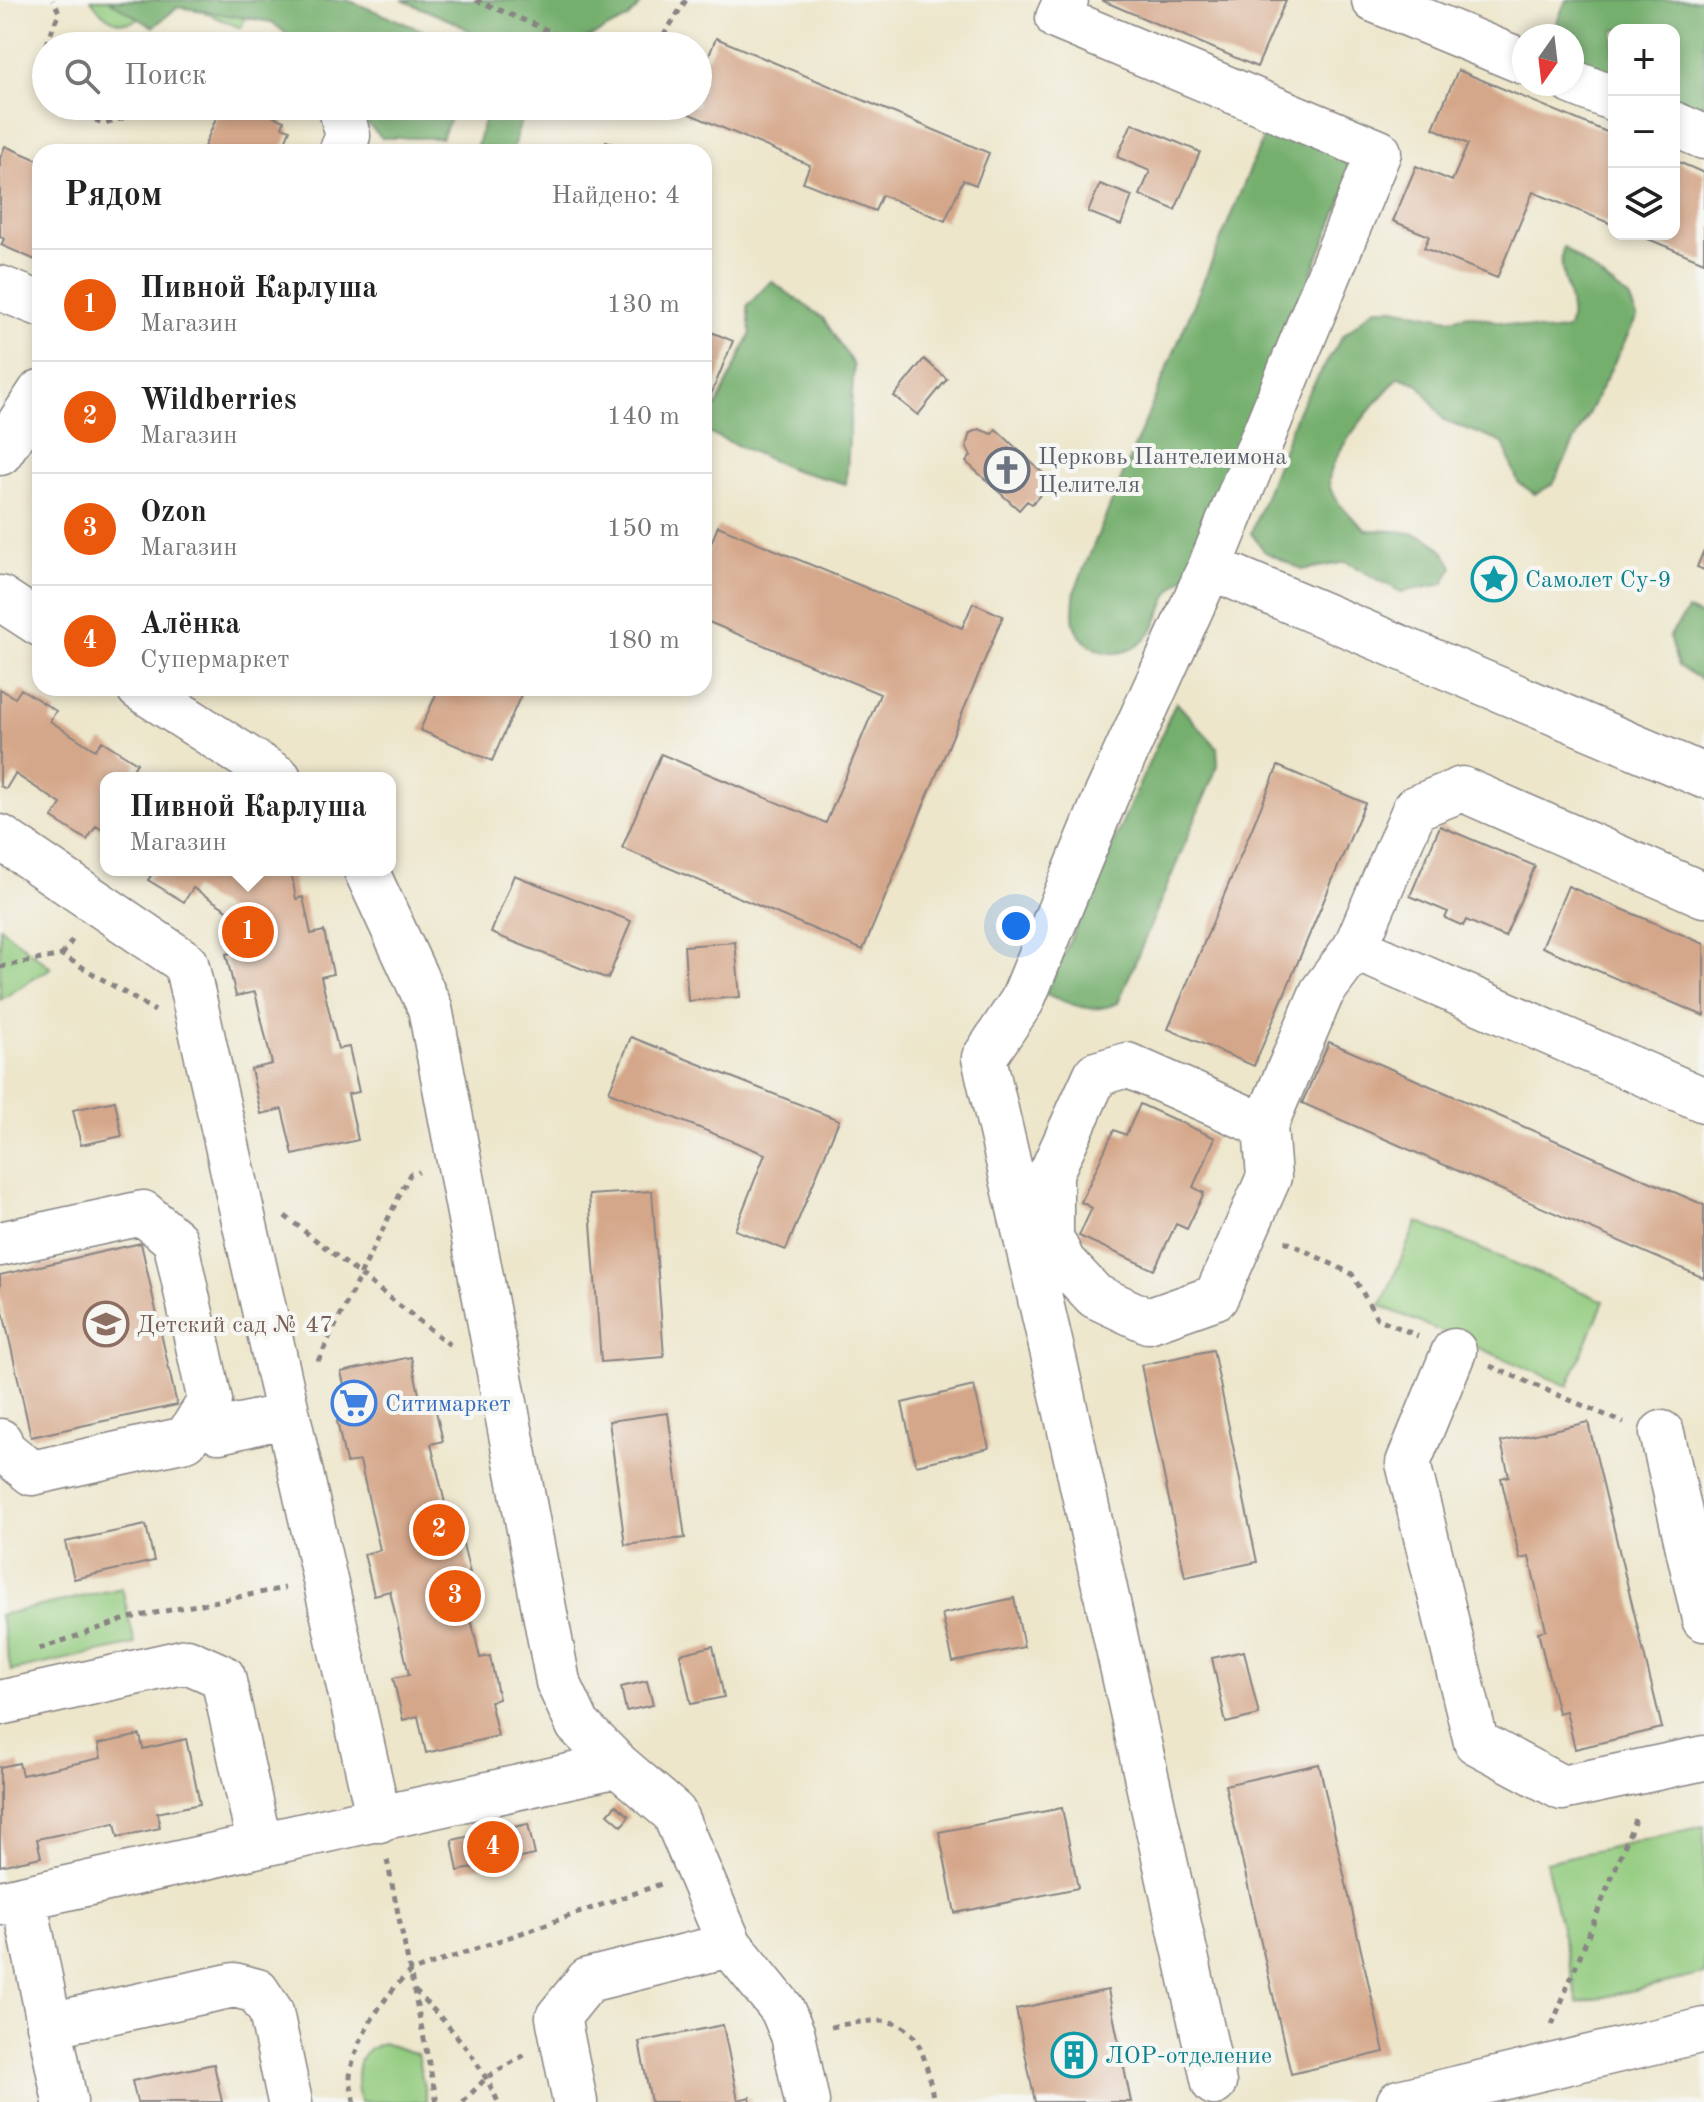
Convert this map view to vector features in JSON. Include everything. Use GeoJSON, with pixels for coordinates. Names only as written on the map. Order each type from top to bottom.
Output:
{"type":"FeatureCollection","features":[{"type":"Feature","properties":{"kind":"lane"},"geometry":{"type":"LineString","coordinates":[[1066,0],[1058,18],[1379,152],[1210,567],[1107,794],[1022,1001],[984,1058],[1056,1367],[1214,2083]]}},
{"type":"Feature","properties":{"kind":"lane"},"geometry":{"type":"LineString","coordinates":[[1374,0],[1512,57]]}},
{"type":"Feature","properties":{"kind":"lane"},"geometry":{"type":"LineString","coordinates":[[1584,87],[1608,97]]}},
{"type":"Feature","properties":{"kind":"lane"},"geometry":{"type":"LineString","coordinates":[[344,120],[348,136],[344,144]]}},
{"type":"Feature","properties":{"kind":"lane"},"geometry":{"type":"LineString","coordinates":[[1680,127],[1704,137]]}},
{"type":"Feature","properties":{"kind":"lane"},"geometry":{"type":"LineString","coordinates":[[0,288],[32,301]]}},
{"type":"Feature","properties":{"kind":"lane"},"geometry":{"type":"LineString","coordinates":[[0,453],[32,404]]}},
{"type":"Feature","properties":{"kind":"lane"},"geometry":{"type":"LineString","coordinates":[[1210,567],[1704,776]]}},
{"type":"Feature","properties":{"kind":"lane"},"geometry":{"type":"LineString","coordinates":[[0,598],[32,619]]}},
{"type":"Feature","properties":{"kind":"lane"},"geometry":{"type":"LineString","coordinates":[[151,696],[270,772]]}},
{"type":"Feature","properties":{"kind":"lane"},"geometry":{"type":"LineString","coordinates":[[1265,1126],[1127,1065],[1096,1074],[1051,1173],[1051,1237],[1063,1262],[1095,1296],[1148,1321],[1216,1297],[1269,1177],[1265,1126],[1322,992],[1355,948],[1415,808],[1462,789],[1704,895]]}},
{"type":"Feature","properties":{"kind":"lane"},"geometry":{"type":"LineString","coordinates":[[0,837],[186,963],[379,1820]]}},
{"type":"Feature","properties":{"kind":"lane"},"geometry":{"type":"LineString","coordinates":[[369,876],[430,1008],[558,1682],[578,1725],[618,1765],[674,1813],[730,1945],[782,2009],[793,2035],[807,2102]]}},
{"type":"Feature","properties":{"kind":"lane"},"geometry":{"type":"LineString","coordinates":[[1355,948],[1704,1100]]}},
{"type":"Feature","properties":{"kind":"lane"},"geometry":{"type":"LineString","coordinates":[[0,1244],[143,1213],[175,1240],[210,1401],[186,1439],[32,1473],[2,1449],[0,1441]]}},
{"type":"Feature","properties":{"kind":"lane"},"geometry":{"type":"LineString","coordinates":[[1454,1351],[1408,1463],[1476,1742],[1562,1788],[1704,1758]]}},
{"type":"Feature","properties":{"kind":"lane"},"geometry":{"type":"LineString","coordinates":[[199,1418],[219,1431],[284,1398]]}},
{"type":"Feature","properties":{"kind":"lane"},"geometry":{"type":"LineString","coordinates":[[1662,1433],[1704,1619]]}},
{"type":"Feature","properties":{"kind":"lane"},"geometry":{"type":"LineString","coordinates":[[0,1703],[187,1661],[223,1677],[259,1843]]}},
{"type":"Feature","properties":{"kind":"lane"},"geometry":{"type":"LineString","coordinates":[[65,2102],[49,2025],[12,1901],[259,1843],[379,1820],[618,1765]]}},
{"type":"Feature","properties":{"kind":"lane"},"geometry":{"type":"LineString","coordinates":[[575,2102],[558,2017],[588,1980],[730,1945]]}},
{"type":"Feature","properties":{"kind":"lane"},"geometry":{"type":"LineString","coordinates":[[49,2025],[234,1985],[257,1991],[271,2012],[290,2102]]}},
{"type":"Feature","properties":{"kind":"lane"},"geometry":{"type":"LineString","coordinates":[[1399,2102],[1704,2030]]}},
{"type":"Feature","properties":{"kind":"path"},"geometry":{"type":"LineString","coordinates":[[51,32],[59,12],[53,0]]}},
{"type":"Feature","properties":{"kind":"path"},"geometry":{"type":"LineString","coordinates":[[476,0],[552,32]]}},
{"type":"Feature","properties":{"kind":"path"},"geometry":{"type":"LineString","coordinates":[[666,32],[686,0]]}},
{"type":"Feature","properties":{"kind":"path"},"geometry":{"type":"LineString","coordinates":[[95,120],[105,124],[117,120]]}},
{"type":"Feature","properties":{"kind":"path"},"geometry":{"type":"LineString","coordinates":[[0,967],[62,955],[155,1011],[194,1002]]}},
{"type":"Feature","properties":{"kind":"path"},"geometry":{"type":"LineString","coordinates":[[284,1398],[312,1373],[410,1174],[460,1165]]}},
{"type":"Feature","properties":{"kind":"path"},"geometry":{"type":"LineString","coordinates":[[243,1217],[277,1210],[458,1351],[494,1345]]}},
{"type":"Feature","properties":{"kind":"path"},"geometry":{"type":"LineString","coordinates":[[1248,1223],[1352,1274],[1377,1318],[1619,1421],[1662,1433]]}},
{"type":"Feature","properties":{"kind":"path"},"geometry":{"type":"LineString","coordinates":[[23,1654],[129,1618],[325,1578]]}},
{"type":"Feature","properties":{"kind":"path"},"geometry":{"type":"LineString","coordinates":[[1534,2070],[1656,1768]]}},
{"type":"Feature","properties":{"kind":"path"},"geometry":{"type":"LineString","coordinates":[[379,1820],[437,2102]]}},
{"type":"Feature","properties":{"kind":"path"},"geometry":{"type":"LineString","coordinates":[[354,2102],[350,2078],[356,2054],[388,1991],[410,1972],[699,1871]]}},
{"type":"Feature","properties":{"kind":"path"},"geometry":{"type":"LineString","coordinates":[[414,1990],[458,2033],[487,2077],[498,2102]]}},
{"type":"Feature","properties":{"kind":"path"},"geometry":{"type":"LineString","coordinates":[[793,2035],[867,2019],[901,2024],[924,2048],[934,2102]]}},
{"type":"Feature","properties":{"kind":"path"},"geometry":{"type":"LineString","coordinates":[[463,2102],[487,2077],[561,2033]]}},
{"type":"Feature","properties":{"kind":"green space"},"geometry":{"type":"Polygon","coordinates":[[[91,0],[167,0],[138,20],[119,22],[110,19],[91,0]]]}},
{"type":"Feature","properties":{"kind":"green space"},"geometry":{"type":"Polygon","coordinates":[[[108,0],[348,0],[426,32],[284,32],[272,22],[178,7],[153,27],[108,0]]]}},
{"type":"Feature","properties":{"kind":"green space"},"geometry":{"type":"Polygon","coordinates":[[[253,0],[241,28],[190,6],[253,0]]]}},
{"type":"Feature","properties":{"kind":"green space"},"geometry":{"type":"Polygon","coordinates":[[[402,0],[645,0],[627,19],[600,32],[472,32],[402,0]]]}},
{"type":"Feature","properties":{"kind":"green space"},"geometry":{"type":"Polygon","coordinates":[[[1566,0],[1704,0],[1704,110],[1680,100],[1680,24],[1608,24],[1608,70],[1584,60],[1584,24],[1556,24],[1566,0]]]}},
{"type":"Feature","properties":{"kind":"green space"},"geometry":{"type":"Polygon","coordinates":[[[364,120],[449,120],[442,138],[382,138],[364,120]]]}},
{"type":"Feature","properties":{"kind":"green space"},"geometry":{"type":"Polygon","coordinates":[[[484,120],[521,120],[514,144],[477,144],[484,120]]]}},
{"type":"Feature","properties":{"kind":"green space"},"geometry":{"type":"Polygon","coordinates":[[[1268,126],[1357,163],[1188,574],[1170,592],[1146,639],[1124,652],[1107,653],[1091,646],[1075,628],[1075,590],[1268,126]]]}},
{"type":"Feature","properties":{"kind":"green space"},"geometry":{"type":"Polygon","coordinates":[[[1563,247],[1629,298],[1637,317],[1553,484],[1535,494],[1518,482],[1503,443],[1444,420],[1419,384],[1399,377],[1346,441],[1331,470],[1330,488],[1343,508],[1366,530],[1405,532],[1437,545],[1453,567],[1443,584],[1401,592],[1346,562],[1303,570],[1265,552],[1251,533],[1298,410],[1342,337],[1375,308],[1395,308],[1449,319],[1469,315],[1548,332],[1568,329],[1570,307],[1562,270],[1563,247]]]}},
{"type":"Feature","properties":{"kind":"green space"},"geometry":{"type":"Polygon","coordinates":[[[771,281],[823,318],[854,366],[846,484],[794,470],[712,434],[712,406],[716,407],[751,333],[747,306],[771,281]]]}},
{"type":"Feature","properties":{"kind":"green space"},"geometry":{"type":"Polygon","coordinates":[[[1688,610],[1704,617],[1704,681],[1678,666],[1669,637],[1688,610]]]}},
{"type":"Feature","properties":{"kind":"green space"},"geometry":{"type":"Polygon","coordinates":[[[1176,702],[1217,747],[1218,765],[1118,1003],[1099,1008],[1073,1005],[1046,994],[1176,702]]]}},
{"type":"Feature","properties":{"kind":"green space"},"geometry":{"type":"Polygon","coordinates":[[[0,927],[51,968],[0,1000],[0,927]]]}},
{"type":"Feature","properties":{"kind":"green space"},"geometry":{"type":"Polygon","coordinates":[[[1417,1222],[1604,1301],[1568,1386],[1381,1306],[1417,1222]]]}},
{"type":"Feature","properties":{"kind":"green space"},"geometry":{"type":"Polygon","coordinates":[[[122,1588],[135,1644],[11,1671],[0,1615],[122,1588]]]}},
{"type":"Feature","properties":{"kind":"green space"},"geometry":{"type":"Polygon","coordinates":[[[1704,1826],[1704,1974],[1578,2003],[1546,1862],[1704,1826]]]}},
{"type":"Feature","properties":{"kind":"green space"},"geometry":{"type":"Polygon","coordinates":[[[383,2043],[417,2054],[427,2102],[360,2102],[358,2066],[366,2052],[383,2043]]]}},
{"type":"Feature","properties":{"kind":"building"},"geometry":{"type":"Polygon","coordinates":[[[1101,0],[1286,0],[1257,67],[1101,0]]]}},
{"type":"Feature","properties":{"kind":"building"},"geometry":{"type":"Polygon","coordinates":[[[716,38],[989,153],[976,185],[963,180],[945,221],[882,195],[875,211],[803,182],[810,165],[704,120],[712,120],[712,48],[716,38]]]}},
{"type":"Feature","properties":{"kind":"building"},"geometry":{"type":"Polygon","coordinates":[[[1458,70],[1512,92],[1512,96],[1520,96],[1608,132],[1608,223],[1533,192],[1497,278],[1424,248],[1429,236],[1393,221],[1416,166],[1452,181],[1468,144],[1433,128],[1458,70]]]}},
{"type":"Feature","properties":{"kind":"building"},"geometry":{"type":"Polygon","coordinates":[[[215,120],[282,120],[282,127],[290,130],[284,144],[205,144],[215,120]]]}},
{"type":"Feature","properties":{"kind":"building"},"geometry":{"type":"Polygon","coordinates":[[[1132,123],[1200,152],[1175,210],[1140,195],[1150,171],[1117,157],[1132,123]]]}},
{"type":"Feature","properties":{"kind":"building"},"geometry":{"type":"Polygon","coordinates":[[[5,146],[32,158],[32,259],[1,245],[4,239],[0,237],[0,158],[5,146]]]}},
{"type":"Feature","properties":{"kind":"building"},"geometry":{"type":"Polygon","coordinates":[[[1680,163],[1704,173],[1704,262],[1651,240],[1680,240],[1680,163]]]}},
{"type":"Feature","properties":{"kind":"building"},"geometry":{"type":"Polygon","coordinates":[[[1100,184],[1132,196],[1121,225],[1088,212],[1100,184]]]}},
{"type":"Feature","properties":{"kind":"building"},"geometry":{"type":"Polygon","coordinates":[[[712,332],[733,341],[712,392],[712,332]]]}},
{"type":"Feature","properties":{"kind":"building"},"geometry":{"type":"Polygon","coordinates":[[[924,359],[947,379],[918,415],[894,396],[924,359]]]}},
{"type":"Feature","properties":{"kind":"building","name":"Церковь Пантелеимона Целителя"},"geometry":{"type":"Polygon","coordinates":[[[979,429],[992,434],[996,429],[1048,478],[1039,489],[1043,492],[1032,504],[1027,501],[1019,510],[966,462],[971,456],[966,446],[970,433],[979,429]]]}},
{"type":"Feature","properties":{"kind":"building"},"geometry":{"type":"Polygon","coordinates":[[[718,526],[962,628],[973,603],[1003,616],[863,950],[622,848],[661,754],[826,823],[880,694],[712,623],[712,541],[718,526]]]}},
{"type":"Feature","properties":{"kind":"building"},"geometry":{"type":"Polygon","coordinates":[[[1704,550],[1704,570],[1697,567],[1704,550]]]}},
{"type":"Feature","properties":{"kind":"building"},"geometry":{"type":"Polygon","coordinates":[[[0,689],[15,698],[21,689],[56,711],[50,721],[95,750],[102,741],[137,763],[132,772],[100,772],[100,828],[96,826],[87,840],[52,818],[61,804],[15,774],[6,789],[0,786],[0,689]]]}},
{"type":"Feature","properties":{"kind":"building"},"geometry":{"type":"Polygon","coordinates":[[[435,696],[520,696],[492,761],[420,730],[435,696]]]}},
{"type":"Feature","properties":{"kind":"building"},"geometry":{"type":"Polygon","coordinates":[[[1278,766],[1365,803],[1254,1066],[1168,1029],[1278,766]]]}},
{"type":"Feature","properties":{"kind":"building"},"geometry":{"type":"Polygon","coordinates":[[[1440,826],[1535,866],[1505,937],[1466,920],[1463,926],[1445,918],[1448,912],[1410,896],[1440,826]]]}},
{"type":"Feature","properties":{"kind":"building"},"geometry":{"type":"Polygon","coordinates":[[[514,875],[631,921],[608,979],[491,933],[514,875]]]}},
{"type":"Feature","properties":{"kind":"building"},"geometry":{"type":"Polygon","coordinates":[[[151,876],[292,876],[296,899],[303,897],[311,934],[324,931],[333,974],[321,977],[338,1049],[349,1047],[359,1092],[348,1094],[358,1140],[293,1155],[282,1109],[261,1114],[251,1069],[272,1064],[255,992],[236,996],[226,954],[246,949],[238,917],[193,888],[184,902],[148,880],[151,876]]]}},
{"type":"Feature","properties":{"kind":"building"},"geometry":{"type":"Polygon","coordinates":[[[1568,886],[1704,944],[1704,1016],[1542,947],[1568,886]]]}},
{"type":"Feature","properties":{"kind":"building"},"geometry":{"type":"Polygon","coordinates":[[[735,942],[740,997],[688,1001],[684,946],[735,942]]]}},
{"type":"Feature","properties":{"kind":"building"},"geometry":{"type":"Polygon","coordinates":[[[631,1037],[839,1120],[786,1250],[735,1230],[765,1154],[609,1092],[631,1037]]]}},
{"type":"Feature","properties":{"kind":"building"},"geometry":{"type":"Polygon","coordinates":[[[1329,1042],[1704,1205],[1704,1278],[1302,1103],[1329,1042]]]}},
{"type":"Feature","properties":{"kind":"building"},"geometry":{"type":"Polygon","coordinates":[[[115,1101],[122,1136],[81,1145],[73,1110],[115,1101]]]}},
{"type":"Feature","properties":{"kind":"building"},"geometry":{"type":"Polygon","coordinates":[[[1140,1104],[1215,1138],[1193,1187],[1204,1193],[1187,1229],[1176,1224],[1154,1270],[1079,1236],[1092,1208],[1081,1202],[1114,1130],[1126,1135],[1140,1104]]]}},
{"type":"Feature","properties":{"kind":"building"},"geometry":{"type":"Polygon","coordinates":[[[652,1191],[664,1357],[601,1362],[589,1195],[652,1191]]]}},
{"type":"Feature","properties":{"kind":"building"},"geometry":{"type":"Polygon","coordinates":[[[141,1243],[177,1405],[31,1437],[0,1298],[0,1275],[141,1243]]]}},
{"type":"Feature","properties":{"kind":"building"},"geometry":{"type":"Polygon","coordinates":[[[1213,1350],[1257,1562],[1185,1577],[1141,1365],[1213,1350]]]}},
{"type":"Feature","properties":{"kind":"building"},"geometry":{"type":"Polygon","coordinates":[[[411,1357],[421,1403],[433,1399],[443,1441],[431,1444],[452,1533],[460,1532],[470,1573],[461,1575],[480,1658],[490,1656],[499,1699],[490,1701],[498,1736],[426,1753],[418,1716],[403,1720],[393,1678],[409,1675],[390,1591],[374,1595],[364,1554],[380,1550],[360,1461],[346,1463],[337,1421],[352,1418],[341,1372],[411,1357]]]}},
{"type":"Feature","properties":{"kind":"building"},"geometry":{"type":"Polygon","coordinates":[[[974,1386],[989,1448],[916,1465],[902,1403],[974,1386]]]}},
{"type":"Feature","properties":{"kind":"building"},"geometry":{"type":"Polygon","coordinates":[[[668,1413],[685,1538],[625,1545],[609,1421],[668,1413]]]}},
{"type":"Feature","properties":{"kind":"building"},"geometry":{"type":"Polygon","coordinates":[[[1588,1422],[1662,1728],[1575,1749],[1566,1711],[1558,1713],[1538,1632],[1546,1630],[1529,1557],[1520,1559],[1501,1478],[1509,1476],[1501,1442],[1588,1422]]]}},
{"type":"Feature","properties":{"kind":"building"},"geometry":{"type":"Polygon","coordinates":[[[146,1525],[154,1561],[74,1579],[65,1542],[146,1525]]]}},
{"type":"Feature","properties":{"kind":"building"},"geometry":{"type":"Polygon","coordinates":[[[1014,1598],[1024,1647],[953,1662],[942,1614],[1014,1598]]]}},
{"type":"Feature","properties":{"kind":"building"},"geometry":{"type":"Polygon","coordinates":[[[713,1646],[724,1697],[691,1704],[680,1654],[713,1646]]]}},
{"type":"Feature","properties":{"kind":"building"},"geometry":{"type":"Polygon","coordinates":[[[1244,1651],[1259,1715],[1226,1723],[1212,1658],[1244,1651]]]}},
{"type":"Feature","properties":{"kind":"building"},"geometry":{"type":"Polygon","coordinates":[[[647,1681],[653,1705],[626,1711],[621,1687],[647,1681]]]}},
{"type":"Feature","properties":{"kind":"building"},"geometry":{"type":"Polygon","coordinates":[[[140,1735],[143,1749],[186,1739],[200,1804],[157,1813],[160,1828],[118,1837],[115,1823],[37,1839],[41,1857],[0,1866],[0,1767],[19,1763],[22,1775],[101,1758],[98,1744],[140,1735]]]}},
{"type":"Feature","properties":{"kind":"building"},"geometry":{"type":"Polygon","coordinates":[[[1319,1764],[1384,2052],[1291,2074],[1225,1785],[1319,1764]]]}},
{"type":"Feature","properties":{"kind":"building"},"geometry":{"type":"Polygon","coordinates":[[[616,1805],[629,1816],[622,1826],[608,1814],[616,1805]]]}},
{"type":"Feature","properties":{"kind":"building"},"geometry":{"type":"Polygon","coordinates":[[[1062,1808],[1078,1888],[955,1913],[939,1832],[1062,1808]]]}},
{"type":"Feature","properties":{"kind":"building"},"geometry":{"type":"Polygon","coordinates":[[[528,1824],[535,1855],[458,1871],[452,1840],[528,1824]]]}},
{"type":"Feature","properties":{"kind":"building","name":"ЛОР-отделение"},"geometry":{"type":"Polygon","coordinates":[[[1108,1990],[1131,2102],[1035,2102],[1016,2009],[1108,1990]]]}},
{"type":"Feature","properties":{"kind":"building"},"geometry":{"type":"Polygon","coordinates":[[[723,2025],[738,2100],[750,2097],[751,2102],[651,2102],[639,2042],[723,2025]]]}},
{"type":"Feature","properties":{"kind":"building"},"geometry":{"type":"Polygon","coordinates":[[[214,2064],[222,2102],[137,2102],[132,2081],[214,2064]]]}},
{"type":"Feature","properties":{"kind":"place","name":"Церковь Пантелеимона Целителя"},"geometry":{"type":"Point","coordinates":[1007,470]}},
{"type":"Feature","properties":{"kind":"place","name":"Самолет Су-9"},"geometry":{"type":"Point","coordinates":[1494,579]}},
{"type":"Feature","properties":{"kind":"place","name":"Пивной Карлуша"},"geometry":{"type":"Point","coordinates":[248,932]}},
{"type":"Feature","properties":{"kind":"place","name":"Детский сад № 47"},"geometry":{"type":"Point","coordinates":[106,1324]}},
{"type":"Feature","properties":{"kind":"place","name":"Ситимаркет"},"geometry":{"type":"Point","coordinates":[354,1403]}},
{"type":"Feature","properties":{"kind":"place","name":"Wildberries"},"geometry":{"type":"Point","coordinates":[439,1530]}},
{"type":"Feature","properties":{"kind":"place","name":"Ozon"},"geometry":{"type":"Point","coordinates":[455,1596]}},
{"type":"Feature","properties":{"kind":"place","name":"Алёнка"},"geometry":{"type":"Point","coordinates":[493,1847]}},
{"type":"Feature","properties":{"kind":"place","name":"ЛОР-отделение"},"geometry":{"type":"Point","coordinates":[1074,2055]}}]}
